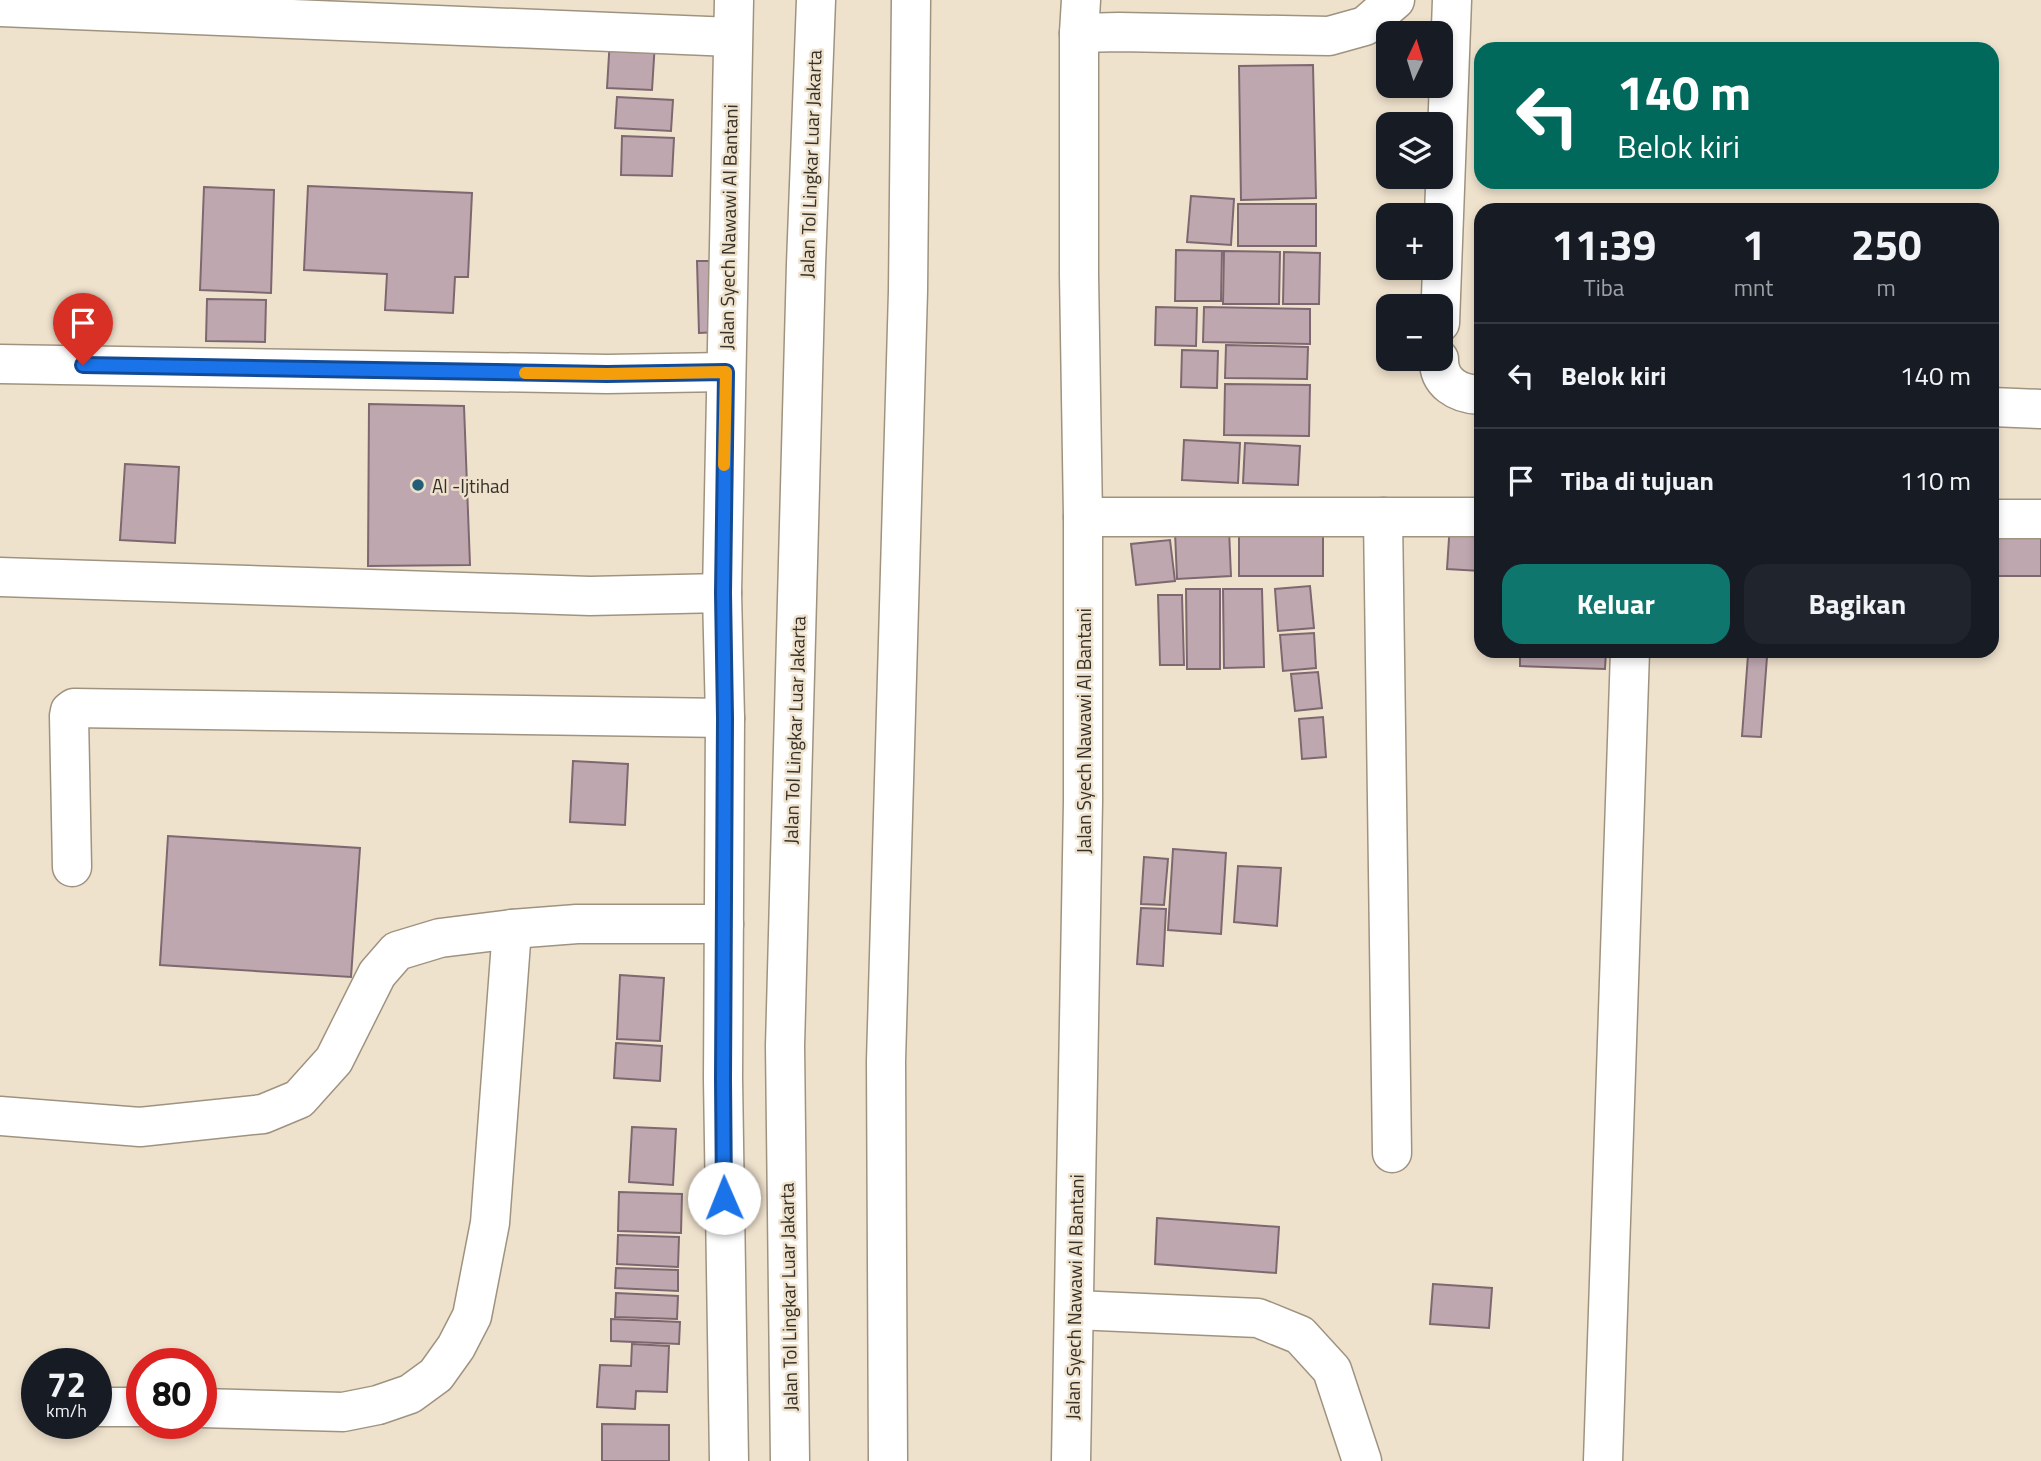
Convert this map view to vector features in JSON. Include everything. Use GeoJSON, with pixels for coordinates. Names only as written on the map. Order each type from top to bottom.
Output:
{"type":"FeatureCollection","features":[{"type":"Feature","properties":{"kind":"main road","name":"Jalan Tol Lingkar Luar Jakarta"},"geometry":{"type":"LineString","coordinates":[[790,1461],[785,1046],[806,264],[817,0]]}},
{"type":"Feature","properties":{"kind":"main road"},"geometry":{"type":"LineString","coordinates":[[888,1461],[886,1061],[908,291],[911,0]]}},
{"type":"Feature","properties":{"kind":"main road"},"geometry":{"type":"LineString","coordinates":[[1080,17],[1119,32],[1329,36],[1365,26],[1395,0]]}},
{"type":"Feature","properties":{"kind":"main road"},"geometry":{"type":"LineString","coordinates":[[1441,294],[1452,0]]}},
{"type":"Feature","properties":{"kind":"main road"},"geometry":{"type":"LineString","coordinates":[[0,7],[733,18]]}},
{"type":"Feature","properties":{"kind":"main road","name":"Jalan Syech Nawawi Al Bantani"},"geometry":{"type":"LineString","coordinates":[[1072,1461],[1083,789],[1080,17]]}},
{"type":"Feature","properties":{"kind":"main road","name":"Jalan Syech Nawawi Al Bantani"},"geometry":{"type":"LineString","coordinates":[[729,1461],[723,1079],[723,593],[733,18]]}},
{"type":"Feature","properties":{"kind":"main road"},"geometry":{"type":"LineString","coordinates":[[0,364],[607,374],[726,372]]}},
{"type":"Feature","properties":{"kind":"main road"},"geometry":{"type":"LineString","coordinates":[[1439,371],[1451,388],[1474,395]]}},
{"type":"Feature","properties":{"kind":"main road"},"geometry":{"type":"LineString","coordinates":[[1999,407],[2041,409]]}},
{"type":"Feature","properties":{"kind":"main road"},"geometry":{"type":"LineString","coordinates":[[1083,517],[1474,517]]}},
{"type":"Feature","properties":{"kind":"main road"},"geometry":{"type":"LineString","coordinates":[[1383,517],[1392,1153]]}},
{"type":"Feature","properties":{"kind":"main road"},"geometry":{"type":"LineString","coordinates":[[1999,519],[2041,519]]}},
{"type":"Feature","properties":{"kind":"main road"},"geometry":{"type":"LineString","coordinates":[[0,577],[590,596],[723,593]]}},
{"type":"Feature","properties":{"kind":"main road"},"geometry":{"type":"LineString","coordinates":[[1603,1461],[1630,658]]}},
{"type":"Feature","properties":{"kind":"main road"},"geometry":{"type":"LineString","coordinates":[[72,867],[69,716],[74,708],[725,718]]}},
{"type":"Feature","properties":{"kind":"main road"},"geometry":{"type":"LineString","coordinates":[[0,1116],[140,1126],[262,1114],[299,1100],[334,1060],[377,974],[397,951],[440,938],[512,929],[577,924],[724,924]]}},
{"type":"Feature","properties":{"kind":"main road"},"geometry":{"type":"LineString","coordinates":[[217,1408],[343,1412],[378,1405],[410,1394],[436,1375],[456,1347],[472,1316],[490,1223],[512,929]]}},
{"type":"Feature","properties":{"kind":"main road"},"geometry":{"type":"LineString","coordinates":[[1075,1310],[1258,1318],[1300,1335],[1332,1370],[1362,1461]]}},
{"type":"Feature","properties":{"kind":"building"},"geometry":{"type":"Polygon","coordinates":[[[610,38],[655,42],[652,90],[607,88],[610,38]]]}},
{"type":"Feature","properties":{"kind":"building"},"geometry":{"type":"Polygon","coordinates":[[[1313,65],[1316,198],[1241,200],[1239,66],[1313,65]]]}},
{"type":"Feature","properties":{"kind":"building"},"geometry":{"type":"Polygon","coordinates":[[[617,97],[673,100],[671,131],[615,128],[617,97]]]}},
{"type":"Feature","properties":{"kind":"building"},"geometry":{"type":"Polygon","coordinates":[[[622,136],[674,138],[672,176],[621,175],[622,136]]]}},
{"type":"Feature","properties":{"kind":"building"},"geometry":{"type":"Polygon","coordinates":[[[308,186],[472,193],[468,277],[455,277],[453,313],[385,310],[387,274],[304,270],[308,186]]]}},
{"type":"Feature","properties":{"kind":"building"},"geometry":{"type":"Polygon","coordinates":[[[204,187],[274,190],[271,293],[200,290],[204,187]]]}},
{"type":"Feature","properties":{"kind":"building"},"geometry":{"type":"Polygon","coordinates":[[[1191,196],[1234,199],[1231,245],[1187,242],[1191,196]]]}},
{"type":"Feature","properties":{"kind":"building"},"geometry":{"type":"Polygon","coordinates":[[[1238,204],[1316,204],[1316,246],[1238,246],[1238,204]]]}},
{"type":"Feature","properties":{"kind":"building"},"geometry":{"type":"Polygon","coordinates":[[[1176,250],[1222,251],[1221,301],[1175,301],[1176,250]]]}},
{"type":"Feature","properties":{"kind":"building"},"geometry":{"type":"Polygon","coordinates":[[[1224,251],[1280,252],[1279,304],[1223,304],[1224,251]]]}},
{"type":"Feature","properties":{"kind":"building"},"geometry":{"type":"Polygon","coordinates":[[[1284,252],[1320,253],[1319,304],[1283,304],[1284,252]]]}},
{"type":"Feature","properties":{"kind":"building"},"geometry":{"type":"Polygon","coordinates":[[[697,261],[717,261],[719,332],[699,333],[697,261]]]}},
{"type":"Feature","properties":{"kind":"building"},"geometry":{"type":"Polygon","coordinates":[[[207,299],[266,300],[265,342],[206,341],[207,299]]]}},
{"type":"Feature","properties":{"kind":"building"},"geometry":{"type":"Polygon","coordinates":[[[1156,307],[1197,308],[1196,346],[1155,345],[1156,307]]]}},
{"type":"Feature","properties":{"kind":"building"},"geometry":{"type":"Polygon","coordinates":[[[1204,307],[1310,309],[1310,344],[1203,342],[1204,307]]]}},
{"type":"Feature","properties":{"kind":"building"},"geometry":{"type":"Polygon","coordinates":[[[1226,345],[1308,347],[1307,379],[1225,378],[1226,345]]]}},
{"type":"Feature","properties":{"kind":"building"},"geometry":{"type":"Polygon","coordinates":[[[1182,350],[1218,351],[1217,388],[1181,387],[1182,350]]]}},
{"type":"Feature","properties":{"kind":"building"},"geometry":{"type":"Polygon","coordinates":[[[1225,384],[1310,385],[1309,436],[1224,435],[1225,384]]]}},
{"type":"Feature","properties":{"kind":"building","name":"Al -Ijtihad"},"geometry":{"type":"Polygon","coordinates":[[[369,404],[464,406],[470,565],[368,566],[369,404]]]}},
{"type":"Feature","properties":{"kind":"building"},"geometry":{"type":"Polygon","coordinates":[[[1184,440],[1240,443],[1238,483],[1182,480],[1184,440]]]}},
{"type":"Feature","properties":{"kind":"building"},"geometry":{"type":"Polygon","coordinates":[[[1245,443],[1300,446],[1298,485],[1243,483],[1245,443]]]}},
{"type":"Feature","properties":{"kind":"building"},"geometry":{"type":"Polygon","coordinates":[[[125,464],[179,467],[175,543],[120,540],[125,464]]]}},
{"type":"Feature","properties":{"kind":"building"},"geometry":{"type":"Polygon","coordinates":[[[1450,523],[1474,525],[1474,571],[1447,569],[1450,523]]]}},
{"type":"Feature","properties":{"kind":"building"},"geometry":{"type":"Polygon","coordinates":[[[2041,528],[2041,576],[1999,576],[1999,529],[2041,528]]]}},
{"type":"Feature","properties":{"kind":"building"},"geometry":{"type":"Polygon","coordinates":[[[1229,529],[1231,576],[1177,579],[1175,532],[1229,529]]]}},
{"type":"Feature","properties":{"kind":"building"},"geometry":{"type":"Polygon","coordinates":[[[1239,530],[1323,530],[1323,576],[1239,576],[1239,530]]]}},
{"type":"Feature","properties":{"kind":"building"},"geometry":{"type":"Polygon","coordinates":[[[1170,540],[1175,581],[1136,585],[1131,544],[1170,540]]]}},
{"type":"Feature","properties":{"kind":"building"},"geometry":{"type":"Polygon","coordinates":[[[1310,586],[1314,628],[1278,631],[1275,589],[1310,586]]]}},
{"type":"Feature","properties":{"kind":"building"},"geometry":{"type":"Polygon","coordinates":[[[1186,589],[1220,589],[1220,669],[1187,669],[1186,589]]]}},
{"type":"Feature","properties":{"kind":"building"},"geometry":{"type":"Polygon","coordinates":[[[1223,589],[1262,589],[1264,667],[1224,668],[1223,589]]]}},
{"type":"Feature","properties":{"kind":"building"},"geometry":{"type":"Polygon","coordinates":[[[1158,595],[1182,595],[1184,665],[1160,665],[1158,595]]]}},
{"type":"Feature","properties":{"kind":"building"},"geometry":{"type":"Polygon","coordinates":[[[1314,633],[1316,668],[1283,671],[1280,635],[1314,633]]]}},
{"type":"Feature","properties":{"kind":"building"},"geometry":{"type":"Polygon","coordinates":[[[1520,658],[1606,658],[1605,669],[1520,666],[1520,658]]]}},
{"type":"Feature","properties":{"kind":"building"},"geometry":{"type":"Polygon","coordinates":[[[1748,658],[1767,658],[1761,737],[1742,736],[1748,658]]]}},
{"type":"Feature","properties":{"kind":"building"},"geometry":{"type":"Polygon","coordinates":[[[1318,672],[1322,708],[1295,711],[1291,674],[1318,672]]]}},
{"type":"Feature","properties":{"kind":"building"},"geometry":{"type":"Polygon","coordinates":[[[1323,717],[1326,757],[1302,759],[1299,719],[1323,717]]]}},
{"type":"Feature","properties":{"kind":"building"},"geometry":{"type":"Polygon","coordinates":[[[573,761],[628,764],[625,825],[570,822],[573,761]]]}},
{"type":"Feature","properties":{"kind":"building"},"geometry":{"type":"Polygon","coordinates":[[[168,836],[360,848],[351,977],[160,965],[168,836]]]}},
{"type":"Feature","properties":{"kind":"building"},"geometry":{"type":"Polygon","coordinates":[[[1173,849],[1226,853],[1221,934],[1168,930],[1173,849]]]}},
{"type":"Feature","properties":{"kind":"building"},"geometry":{"type":"Polygon","coordinates":[[[1144,857],[1168,859],[1164,905],[1141,904],[1144,857]]]}},
{"type":"Feature","properties":{"kind":"building"},"geometry":{"type":"Polygon","coordinates":[[[1238,866],[1281,868],[1277,926],[1234,922],[1238,866]]]}},
{"type":"Feature","properties":{"kind":"building"},"geometry":{"type":"Polygon","coordinates":[[[1141,908],[1166,909],[1163,966],[1137,964],[1141,908]]]}},
{"type":"Feature","properties":{"kind":"building"},"geometry":{"type":"Polygon","coordinates":[[[620,975],[664,978],[660,1041],[617,1039],[620,975]]]}},
{"type":"Feature","properties":{"kind":"building"},"geometry":{"type":"Polygon","coordinates":[[[616,1043],[662,1046],[660,1081],[614,1078],[616,1043]]]}},
{"type":"Feature","properties":{"kind":"building"},"geometry":{"type":"Polygon","coordinates":[[[632,1127],[676,1129],[673,1185],[629,1182],[632,1127]]]}},
{"type":"Feature","properties":{"kind":"building"},"geometry":{"type":"Polygon","coordinates":[[[619,1192],[682,1194],[681,1233],[618,1231],[619,1192]]]}},
{"type":"Feature","properties":{"kind":"building"},"geometry":{"type":"Polygon","coordinates":[[[1157,1218],[1279,1227],[1276,1273],[1155,1264],[1157,1218]]]}},
{"type":"Feature","properties":{"kind":"building"},"geometry":{"type":"Polygon","coordinates":[[[618,1235],[679,1237],[678,1267],[617,1264],[618,1235]]]}},
{"type":"Feature","properties":{"kind":"building"},"geometry":{"type":"Polygon","coordinates":[[[616,1268],[678,1270],[678,1291],[615,1288],[616,1268]]]}},
{"type":"Feature","properties":{"kind":"building"},"geometry":{"type":"Polygon","coordinates":[[[1433,1284],[1492,1288],[1489,1328],[1430,1324],[1433,1284]]]}},
{"type":"Feature","properties":{"kind":"building"},"geometry":{"type":"Polygon","coordinates":[[[616,1293],[678,1296],[677,1319],[615,1317],[616,1293]]]}},
{"type":"Feature","properties":{"kind":"building"},"geometry":{"type":"Polygon","coordinates":[[[611,1319],[680,1322],[679,1344],[611,1341],[611,1319]]]}},
{"type":"Feature","properties":{"kind":"building"},"geometry":{"type":"Polygon","coordinates":[[[632,1344],[669,1346],[667,1392],[636,1391],[635,1409],[597,1407],[600,1365],[631,1366],[632,1344]]]}},
{"type":"Feature","properties":{"kind":"building"},"geometry":{"type":"Polygon","coordinates":[[[602,1424],[669,1425],[669,1461],[602,1461],[602,1424]]]}},
{"type":"Feature","properties":{"kind":"slow traffic"},"geometry":{"type":"LineString","coordinates":[[525,373],[726,372],[724,465]]}},
{"type":"Feature","properties":{"kind":"place","name":"Al -Ijtihad"},"geometry":{"type":"Point","coordinates":[418,485]}},
{"type":"Feature","properties":{"kind":"route"},"geometry":{"type":"LineString","coordinates":[[83,365],[607,374],[726,372],[723,593],[724,1198]]}}]}
